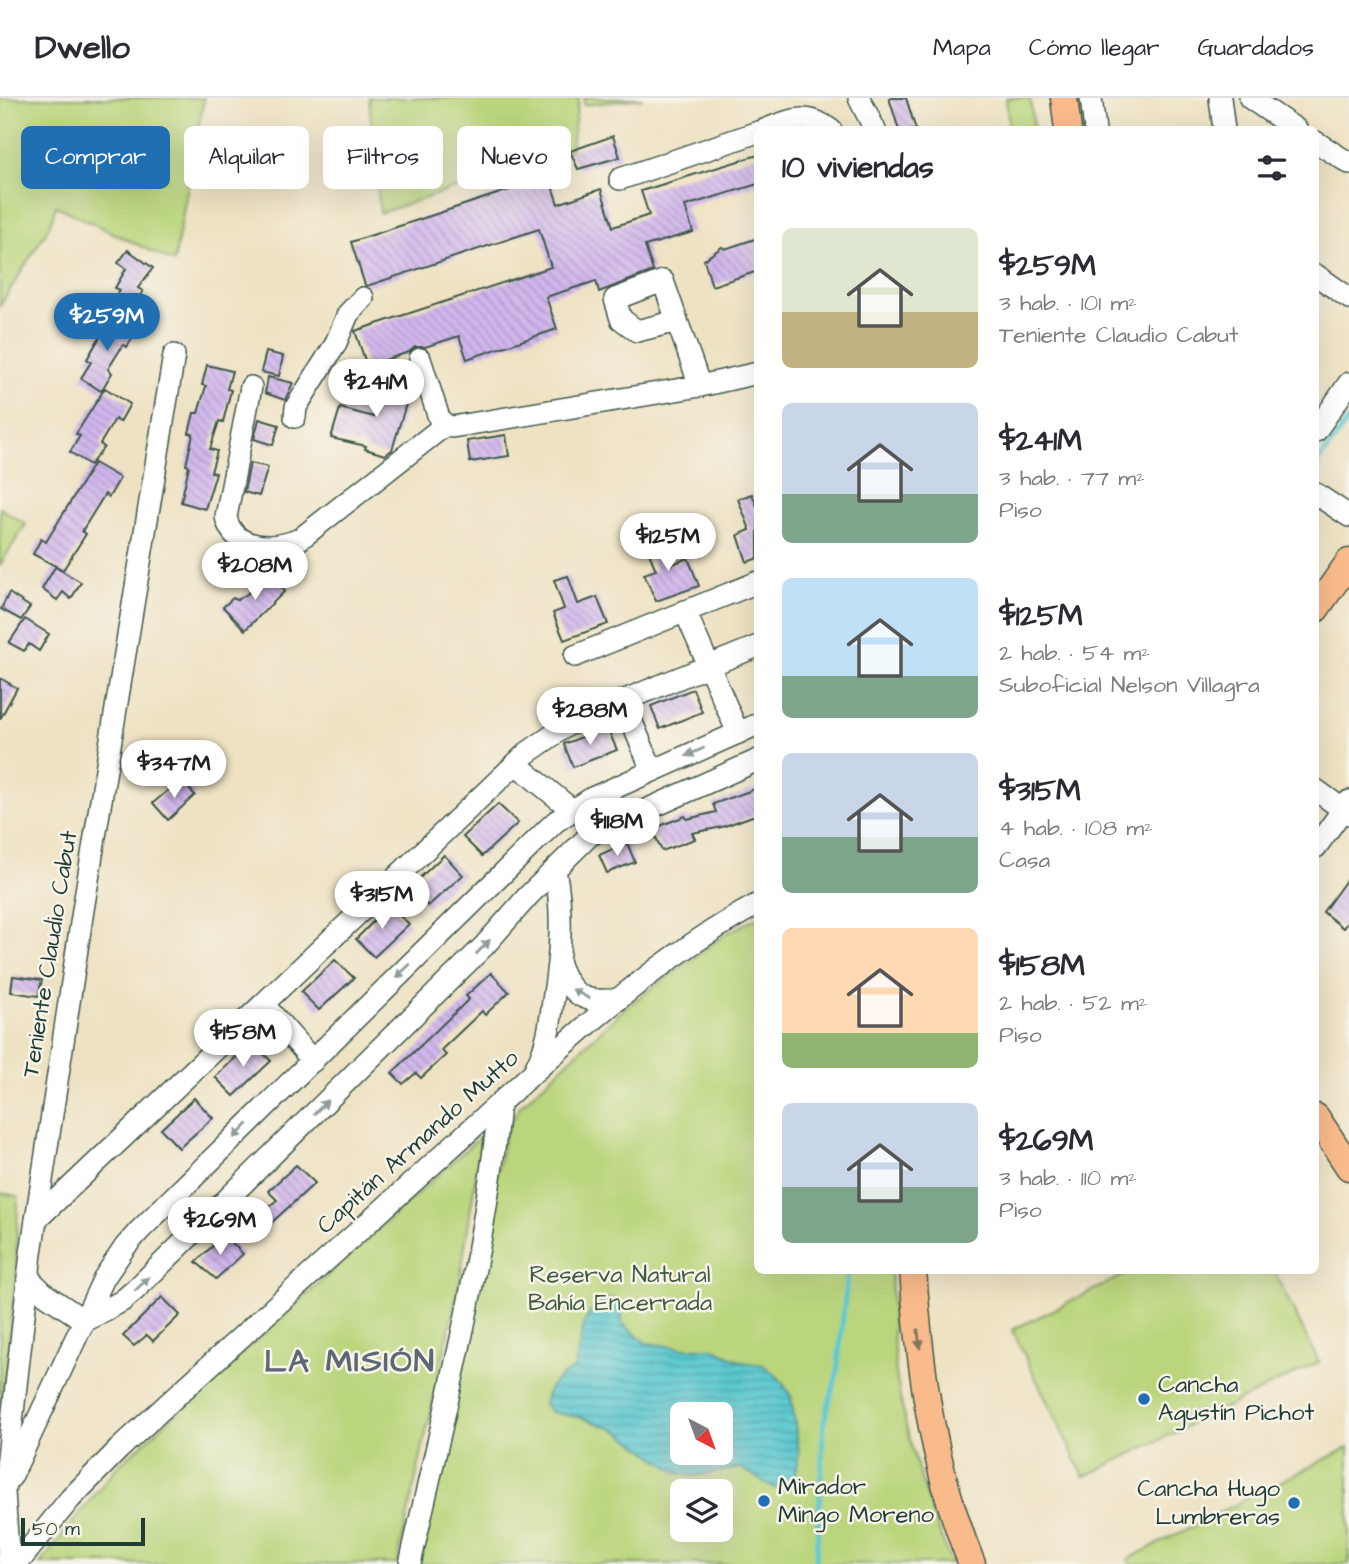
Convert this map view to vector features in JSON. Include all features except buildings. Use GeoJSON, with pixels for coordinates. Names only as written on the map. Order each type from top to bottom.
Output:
{"type":"FeatureCollection","features":[{"type":"Feature","properties":{"kind":"main road"},"geometry":{"type":"LineString","coordinates":[[1064,98],[1068,126]]}},
{"type":"Feature","properties":{"kind":"main road"},"geometry":{"type":"LineString","coordinates":[[1319,605],[1349,562]]}},
{"type":"Feature","properties":{"kind":"main road"},"geometry":{"type":"LineString","coordinates":[[1319,1122],[1349,1167]]}},
{"type":"Feature","properties":{"kind":"main road"},"geometry":{"type":"LineString","coordinates":[[913,1274],[927,1410],[945,1483],[972,1564]]}},
{"type":"Feature","properties":{"kind":"street"},"geometry":{"type":"LineString","coordinates":[[859,98],[873,126]]}},
{"type":"Feature","properties":{"kind":"street"},"geometry":{"type":"LineString","coordinates":[[1091,98],[1094,126]]}},
{"type":"Feature","properties":{"kind":"street"},"geometry":{"type":"LineString","coordinates":[[1220,98],[1224,126]]}},
{"type":"Feature","properties":{"kind":"street"},"geometry":{"type":"LineString","coordinates":[[1250,98],[1291,126]]}},
{"type":"Feature","properties":{"kind":"street"},"geometry":{"type":"LineString","coordinates":[[777,126],[802,118],[818,121],[825,126]]}},
{"type":"Feature","properties":{"kind":"street"},"geometry":{"type":"LineString","coordinates":[[620,179],[754,133]]}},
{"type":"Feature","properties":{"kind":"street"},"geometry":{"type":"LineString","coordinates":[[1319,144],[1349,163]]}},
{"type":"Feature","properties":{"kind":"street"},"geometry":{"type":"LineString","coordinates":[[1319,277],[1349,298]]}},
{"type":"Feature","properties":{"kind":"street"},"geometry":{"type":"LineString","coordinates":[[295,417],[296,407],[335,345],[348,314],[363,298]]}},
{"type":"Feature","properties":{"kind":"street"},"geometry":{"type":"LineString","coordinates":[[677,321],[705,389]]}},
{"type":"Feature","properties":{"kind":"street","name":"Teniente Claudio Cabut"},"geometry":{"type":"LineString","coordinates":[[9,1564],[4,1492],[28,1278],[83,910],[174,355]]}},
{"type":"Feature","properties":{"kind":"street"},"geometry":{"type":"LineString","coordinates":[[420,359],[435,410],[444,425]]}},
{"type":"Feature","properties":{"kind":"street"},"geometry":{"type":"LineString","coordinates":[[251,387],[226,517],[228,527],[235,535],[254,545],[270,547],[300,539],[444,425],[461,427],[614,407],[705,389],[754,374]]}},
{"type":"Feature","properties":{"kind":"street"},"geometry":{"type":"LineString","coordinates":[[1319,426],[1349,383]]}},
{"type":"Feature","properties":{"kind":"street"},"geometry":{"type":"LineString","coordinates":[[1319,496],[1349,516]]}},
{"type":"Feature","properties":{"kind":"street"},"geometry":{"type":"LineString","coordinates":[[575,656],[754,584]]}},
{"type":"Feature","properties":{"kind":"street"},"geometry":{"type":"LineString","coordinates":[[685,611],[738,733]]}},
{"type":"Feature","properties":{"kind":"street"},"geometry":{"type":"LineString","coordinates":[[36,1220],[545,738],[623,701],[754,648]]}},
{"type":"Feature","properties":{"kind":"street"},"geometry":{"type":"LineString","coordinates":[[623,701],[652,771]]}},
{"type":"Feature","properties":{"kind":"street"},"geometry":{"type":"LineString","coordinates":[[4,1492],[104,1278],[125,1247],[555,822],[571,809],[754,726]]}},
{"type":"Feature","properties":{"kind":"street"},"geometry":{"type":"LineString","coordinates":[[590,835],[754,762]]}},
{"type":"Feature","properties":{"kind":"street"},"geometry":{"type":"LineString","coordinates":[[85,1321],[122,1301],[135,1290],[485,945],[528,896],[590,835],[593,829],[590,818],[579,810],[571,809],[516,764]]}},
{"type":"Feature","properties":{"kind":"street"},"geometry":{"type":"LineString","coordinates":[[1319,792],[1347,808],[1319,844]]}},
{"type":"Feature","properties":{"kind":"street"},"geometry":{"type":"LineString","coordinates":[[533,1074],[544,1053],[559,964],[561,917],[555,870]]}},
{"type":"Feature","properties":{"kind":"street"},"geometry":{"type":"LineString","coordinates":[[505,872],[503,882],[510,893],[521,897],[528,896]]}},
{"type":"Feature","properties":{"kind":"street","name":"Capitán Armando Mutto"},"geometry":{"type":"LineString","coordinates":[[17,1564],[70,1499],[127,1441],[533,1074],[619,999],[707,933],[754,906]]}},
{"type":"Feature","properties":{"kind":"street"},"geometry":{"type":"LineString","coordinates":[[559,964],[565,982],[575,993],[602,1001],[619,999]]}},
{"type":"Feature","properties":{"kind":"street"},"geometry":{"type":"LineString","coordinates":[[263,1004],[313,1060]]}},
{"type":"Feature","properties":{"kind":"street"},"geometry":{"type":"LineString","coordinates":[[410,1564],[466,1312],[495,1149],[499,1105]]}},
{"type":"Feature","properties":{"kind":"street"},"geometry":{"type":"LineString","coordinates":[[28,1278],[46,1295],[85,1321]]}},
{"type":"Feature","properties":{"kind":"green space"},"geometry":{"type":"Polygon","coordinates":[[[0,98],[204,98],[199,126],[184,126],[184,189],[187,189],[174,262],[56,206],[50,225],[0,306],[0,98]]]}},
{"type":"Feature","properties":{"kind":"green space"},"geometry":{"type":"Polygon","coordinates":[[[369,98],[579,98],[571,145],[571,126],[457,126],[457,188],[380,213],[378,189],[443,189],[443,126],[372,126],[369,98]]]}},
{"type":"Feature","properties":{"kind":"green space"},"geometry":{"type":"Polygon","coordinates":[[[584,98],[643,98],[584,105],[584,98]]]}},
{"type":"Feature","properties":{"kind":"green space"},"geometry":{"type":"Polygon","coordinates":[[[1006,98],[1030,98],[1034,126],[1009,126],[1006,98]]]}},
{"type":"Feature","properties":{"kind":"green space"},"geometry":{"type":"Polygon","coordinates":[[[0,508],[26,524],[0,565],[0,508]]]}},
{"type":"Feature","properties":{"kind":"green space","name":"Reserva Natural Bahía Encerrada"},"geometry":{"type":"Polygon","coordinates":[[[754,919],[754,1274],[891,1274],[894,1348],[900,1398],[918,1470],[951,1564],[419,1564],[505,1133],[520,1106],[626,1007],[729,932],[754,919]]]}},
{"type":"Feature","properties":{"kind":"green space"},"geometry":{"type":"Polygon","coordinates":[[[482,1135],[460,1279],[397,1564],[40,1564],[115,1469],[482,1135]]]}},
{"type":"Feature","properties":{"kind":"green space"},"geometry":{"type":"Polygon","coordinates":[[[0,1193],[18,1196],[16,1272],[0,1430],[0,1193]]]}},
{"type":"Feature","properties":{"kind":"green space","name":"Cancha Agustín Pichot"},"geometry":{"type":"Polygon","coordinates":[[[1126,1274],[1275,1274],[1319,1362],[1084,1477],[1012,1330],[1126,1274]]]}},
{"type":"Feature","properties":{"kind":"green space","name":"Cancha Hugo Lumbreras"},"geometry":{"type":"Polygon","coordinates":[[[1349,1447],[1349,1564],[1130,1564],[1128,1559],[1349,1447]]]}},
{"type":"Feature","properties":{"kind":"water"},"geometry":{"type":"Polygon","coordinates":[[[603,1299],[615,1299],[622,1307],[622,1323],[646,1343],[683,1348],[713,1348],[742,1362],[763,1365],[779,1378],[791,1396],[799,1453],[794,1478],[787,1488],[774,1488],[740,1468],[694,1476],[678,1473],[618,1431],[583,1418],[551,1412],[544,1404],[548,1392],[558,1379],[574,1369],[588,1315],[603,1299]]]}},
{"type":"Feature","properties":{"kind":"waterway"},"geometry":{"type":"LineString","coordinates":[[1319,461],[1349,419]]}},
{"type":"Feature","properties":{"kind":"waterway"},"geometry":{"type":"LineString","coordinates":[[816,1564],[824,1421],[837,1373],[848,1274]]}},
{"type":"Feature","properties":{"kind":"place","name":"Cancha Agustín Pichot"},"geometry":{"type":"Point","coordinates":[1144,1399]}},
{"type":"Feature","properties":{"kind":"place","name":"Mirador Mingo Moreno"},"geometry":{"type":"Point","coordinates":[764,1501]}},
{"type":"Feature","properties":{"kind":"place","name":"Cancha Hugo Lumbreras"},"geometry":{"type":"Point","coordinates":[1294,1503]}},
{"type":"Feature","properties":{"kind":"district","name":"LA MISIÓN"},"geometry":{"type":"Point","coordinates":[350,1361]}}]}
